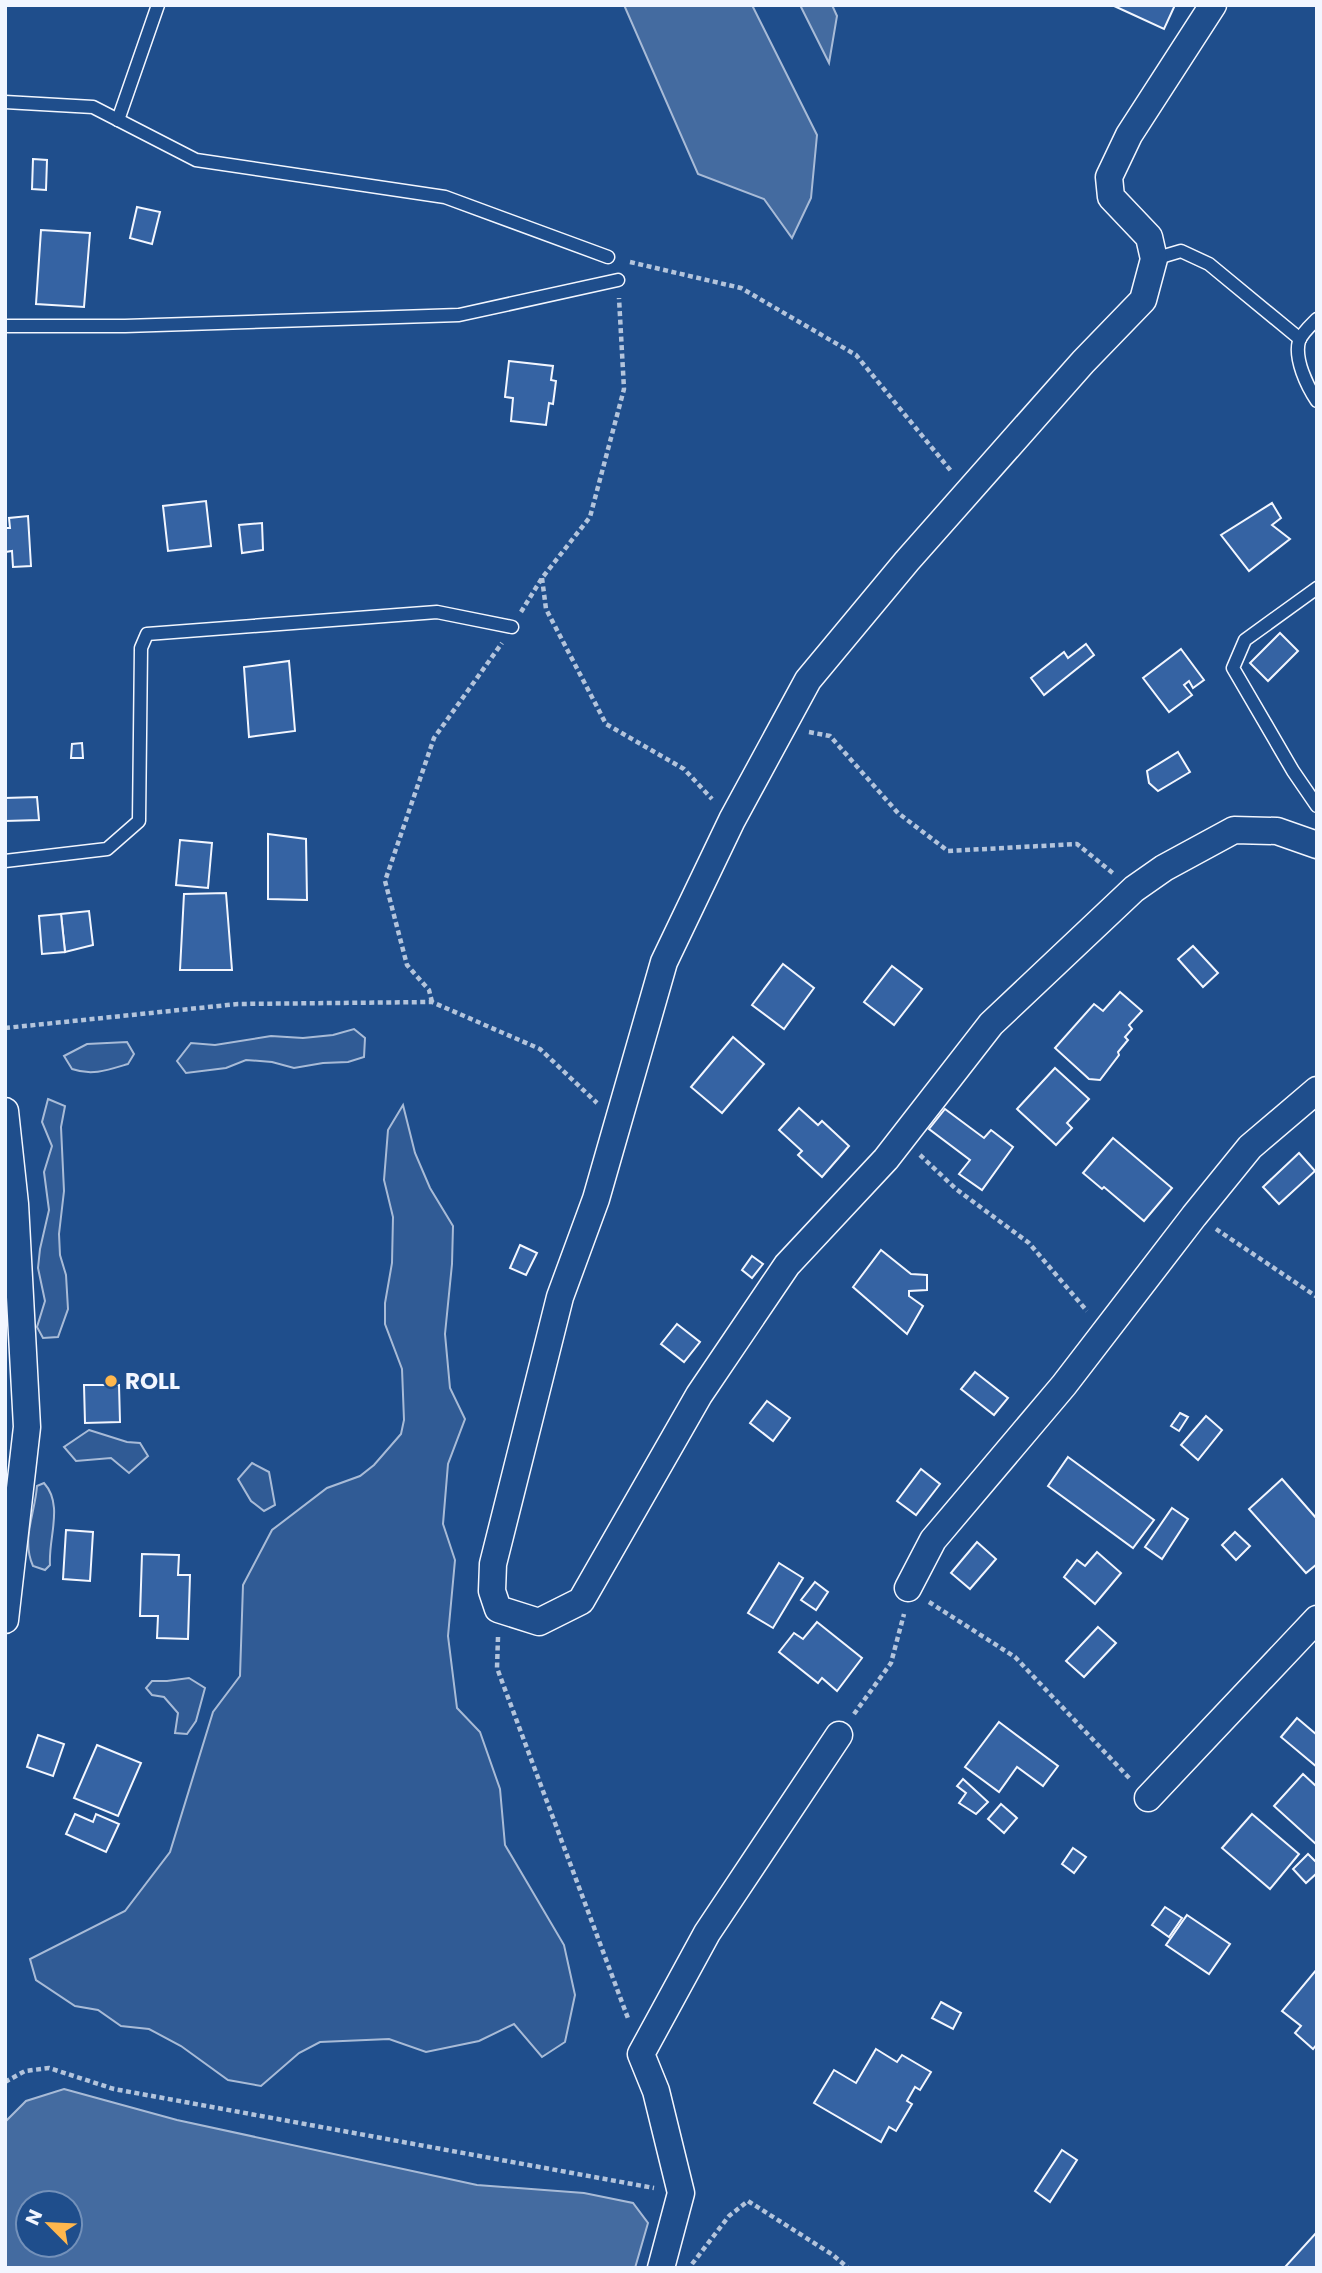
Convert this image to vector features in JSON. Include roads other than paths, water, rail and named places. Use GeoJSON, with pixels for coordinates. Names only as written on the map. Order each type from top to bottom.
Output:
{"type":"FeatureCollection","features":[{"type":"Feature","properties":{"kind":"street"},"geometry":{"type":"LineString","coordinates":[[1213,5],[1129,135],[1108,177],[1111,197],[1149,237],[1154,259],[1143,300],[1083,362],[907,561],[808,680],[732,820],[664,962],[596,1199],[560,1297],[494,1564],[492,1591],[498,1609],[539,1622],[581,1601],[699,1395],[787,1265],[886,1158],[991,1024],[1134,889],[1164,868],[1234,830],[1278,831],[1317,845]]}},
{"type":"Feature","properties":{"kind":"street"},"geometry":{"type":"LineString","coordinates":[[908,1588],[933,1540],[1064,1385],[1250,1147],[1317,1090]]}},
{"type":"Feature","properties":{"kind":"street"},"geometry":{"type":"LineString","coordinates":[[5,1111],[15,1204],[27,1427],[5,1620]]}},
{"type":"Feature","properties":{"kind":"street"},"geometry":{"type":"LineString","coordinates":[[1148,1798],[1317,1619]]}},
{"type":"Feature","properties":{"kind":"street"},"geometry":{"type":"LineString","coordinates":[[661,2268],[681,2193],[656,2091],[641,2054],[707,1933],[839,1735]]}},
{"type":"Feature","properties":{"kind":"lane"},"geometry":{"type":"LineString","coordinates":[[118,120],[158,5]]}},
{"type":"Feature","properties":{"kind":"lane"},"geometry":{"type":"LineString","coordinates":[[5,103],[93,107],[196,160],[445,197],[608,257]]}},
{"type":"Feature","properties":{"kind":"lane"},"geometry":{"type":"LineString","coordinates":[[1154,259],[1181,251],[1209,264],[1300,339]]}},
{"type":"Feature","properties":{"kind":"lane"},"geometry":{"type":"LineString","coordinates":[[5,326],[125,326],[458,315],[618,280]]}},
{"type":"Feature","properties":{"kind":"lane"},"geometry":{"type":"LineString","coordinates":[[1317,319],[1300,339],[1297,354],[1311,393],[1317,401]]}},
{"type":"Feature","properties":{"kind":"lane"},"geometry":{"type":"LineString","coordinates":[[1317,588],[1245,640],[1233,668],[1293,771],[1317,806]]}},
{"type":"Feature","properties":{"kind":"lane"},"geometry":{"type":"LineString","coordinates":[[5,861],[107,849],[139,821],[141,648],[147,634],[437,612],[512,628]]}},
{"type":"Feature","properties":{"kind":"place","name":"ROLL"},"geometry":{"type":"Point","coordinates":[111,1381]}}]}
